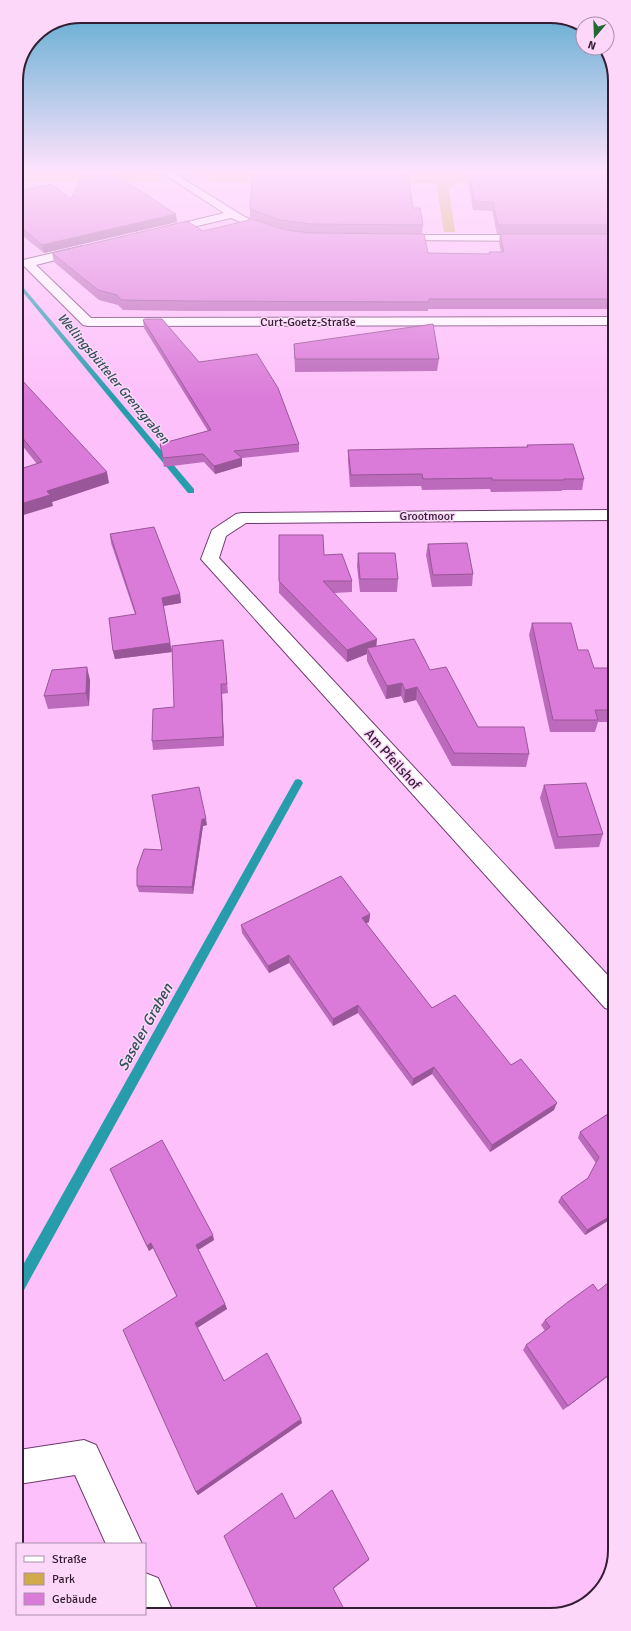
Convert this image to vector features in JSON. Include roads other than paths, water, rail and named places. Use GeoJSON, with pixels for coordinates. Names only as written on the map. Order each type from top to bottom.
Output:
{"type":"FeatureCollection","features":[{"type":"Feature","properties":{"kind":"street","name":"Curt-Goetz-Straße"},"geometry":{"type":"LineString","coordinates":[[96,247],[27,263],[88,322],[608,321]]}},
{"type":"Feature","properties":{"kind":"street","name":"Grootmoor"},"geometry":{"type":"LineString","coordinates":[[242,518],[608,515]]}},
{"type":"Feature","properties":{"kind":"street","name":"Am Pfeilshof"},"geometry":{"type":"LineString","coordinates":[[242,518],[218,534],[210,559],[608,993]]}},
{"type":"Feature","properties":{"kind":"street"},"geometry":{"type":"LineString","coordinates":[[23,1466],[84,1457],[124,1543]]}},
{"type":"Feature","properties":{"kind":"street"},"geometry":{"type":"LineString","coordinates":[[146,1593],[153,1608]]}},
{"type":"Feature","properties":{"kind":"waterway","name":"Wellingsbütteler Grenzgraben"},"geometry":{"type":"LineString","coordinates":[[23,289],[191,491]]}},
{"type":"Feature","properties":{"kind":"waterway","name":"Saseler Graben"},"geometry":{"type":"LineString","coordinates":[[23,1278],[298,783]]}}]}
